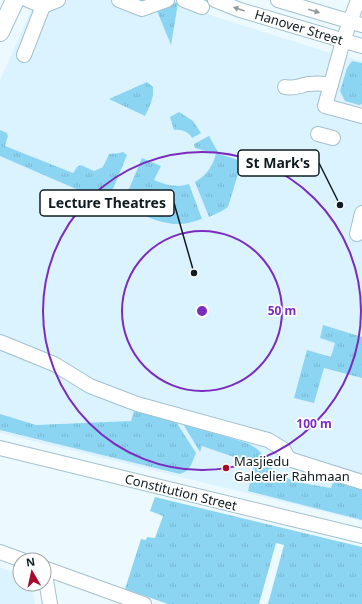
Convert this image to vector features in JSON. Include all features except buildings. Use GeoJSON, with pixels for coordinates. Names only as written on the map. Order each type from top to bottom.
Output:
{"type":"FeatureCollection","features":[{"type":"Feature","properties":{"kind":"main road"},"geometry":{"type":"LineString","coordinates":[[0,32],[15,0]]}},
{"type":"Feature","properties":{"kind":"street"},"geometry":{"type":"LineString","coordinates":[[28,0],[43,6],[58,0]]}},
{"type":"Feature","properties":{"kind":"street"},"geometry":{"type":"LineString","coordinates":[[119,0],[142,9],[167,0]]}},
{"type":"Feature","properties":{"kind":"street"},"geometry":{"type":"LineString","coordinates":[[184,0],[202,7]]}},
{"type":"Feature","properties":{"kind":"street","name":"Hanover Street"},"geometry":{"type":"LineString","coordinates":[[215,0],[240,10],[362,46]]}},
{"type":"Feature","properties":{"kind":"street","name":"Hanover Street"},"geometry":{"type":"LineString","coordinates":[[278,0],[356,23]]}},
{"type":"Feature","properties":{"kind":"street"},"geometry":{"type":"LineString","coordinates":[[358,0],[356,23],[343,41],[325,106],[362,116]]}},
{"type":"Feature","properties":{"kind":"street"},"geometry":{"type":"LineString","coordinates":[[24,54],[43,6]]}},
{"type":"Feature","properties":{"kind":"street"},"geometry":{"type":"LineString","coordinates":[[285,87],[293,89],[306,85],[322,83],[331,85]]}},
{"type":"Feature","properties":{"kind":"street"},"geometry":{"type":"LineString","coordinates":[[318,134],[333,138]]}},
{"type":"Feature","properties":{"kind":"street"},"geometry":{"type":"LineString","coordinates":[[357,234],[362,213]]}},
{"type":"Feature","properties":{"kind":"street"},"geometry":{"type":"LineString","coordinates":[[0,342],[54,364],[90,386],[147,407],[268,440],[283,450],[288,458],[292,460],[362,482]]}},
{"type":"Feature","properties":{"kind":"street","name":"Constitution Street"},"geometry":{"type":"LineString","coordinates":[[0,450],[362,536]]}},
{"type":"Feature","properties":{"kind":"street"},"geometry":{"type":"LineString","coordinates":[[0,552],[12,556]]}},
{"type":"Feature","properties":{"kind":"street"},"geometry":{"type":"LineString","coordinates":[[52,571],[118,599],[144,604]]}},
{"type":"Feature","properties":{"kind":"street"},"geometry":{"type":"LineString","coordinates":[[48,592],[50,604]]}},
{"type":"Feature","properties":{"kind":"shaded area"},"geometry":{"type":"Polygon","coordinates":[[[36,0],[174,0],[213,16],[324,51],[362,61],[362,521],[0,433],[0,80],[36,0]]]}},
{"type":"Feature","properties":{"kind":"shaded area"},"geometry":{"type":"Polygon","coordinates":[[[0,567],[12,572],[12,592],[33,592],[35,604],[0,604],[0,567]]]}},
{"type":"Feature","properties":{"kind":"green space"},"geometry":{"type":"Polygon","coordinates":[[[177,2],[178,3],[171,45],[157,11],[177,2]]]}},
{"type":"Feature","properties":{"kind":"green space"},"geometry":{"type":"Polygon","coordinates":[[[352,61],[362,63],[362,104],[359,105],[345,101],[340,91],[347,68],[352,61]]]}},
{"type":"Feature","properties":{"kind":"green space"},"geometry":{"type":"Polygon","coordinates":[[[147,82],[153,87],[153,95],[145,116],[109,99],[147,82]]]}},
{"type":"Feature","properties":{"kind":"green space"},"geometry":{"type":"Polygon","coordinates":[[[179,112],[193,121],[201,133],[192,138],[185,131],[174,130],[170,117],[179,112]]]}},
{"type":"Feature","properties":{"kind":"green space"},"geometry":{"type":"Polygon","coordinates":[[[0,130],[7,133],[8,136],[5,146],[73,173],[77,167],[81,165],[94,171],[103,167],[109,154],[123,152],[127,155],[113,189],[99,199],[0,156],[0,130]]]}},
{"type":"Feature","properties":{"kind":"green space"},"geometry":{"type":"Polygon","coordinates":[[[209,136],[219,154],[242,161],[228,207],[209,217],[195,182],[208,170],[213,163],[216,154],[195,148],[194,144],[209,136]]]}},
{"type":"Feature","properties":{"kind":"green space"},"geometry":{"type":"Polygon","coordinates":[[[142,158],[161,166],[154,180],[171,185],[180,186],[189,184],[202,219],[183,224],[173,224],[158,221],[143,215],[131,206],[127,200],[130,197],[126,196],[142,158]]]}},
{"type":"Feature","properties":{"kind":"green space"},"geometry":{"type":"Polygon","coordinates":[[[323,325],[362,337],[362,378],[324,368],[314,403],[294,398],[307,350],[331,357],[335,343],[320,338],[323,325]]]}},
{"type":"Feature","properties":{"kind":"green space"},"geometry":{"type":"Polygon","coordinates":[[[134,411],[175,420],[196,453],[191,466],[187,471],[180,474],[0,430],[0,414],[36,425],[131,421],[134,411]]]}},
{"type":"Feature","properties":{"kind":"green space"},"geometry":{"type":"Polygon","coordinates":[[[183,424],[253,446],[260,452],[272,469],[291,480],[331,488],[333,482],[336,480],[362,489],[362,520],[248,491],[254,464],[202,446],[200,452],[183,424]]]}},
{"type":"Feature","properties":{"kind":"green space"},"geometry":{"type":"Polygon","coordinates":[[[155,497],[362,547],[362,604],[268,604],[284,545],[276,543],[259,604],[168,604],[125,589],[141,539],[146,540],[147,537],[155,538],[163,516],[150,511],[155,497]]]}},
{"type":"Feature","properties":{"kind":"place","name":"St Mark's"},"geometry":{"type":"Point","coordinates":[340,205]}},
{"type":"Feature","properties":{"kind":"place","name":"Lecture Theatres"},"geometry":{"type":"Point","coordinates":[194,273]}},
{"type":"Feature","properties":{"kind":"place","name":"Masjiedu Galeelier Rahmaan"},"geometry":{"type":"Point","coordinates":[226,468]}}]}
